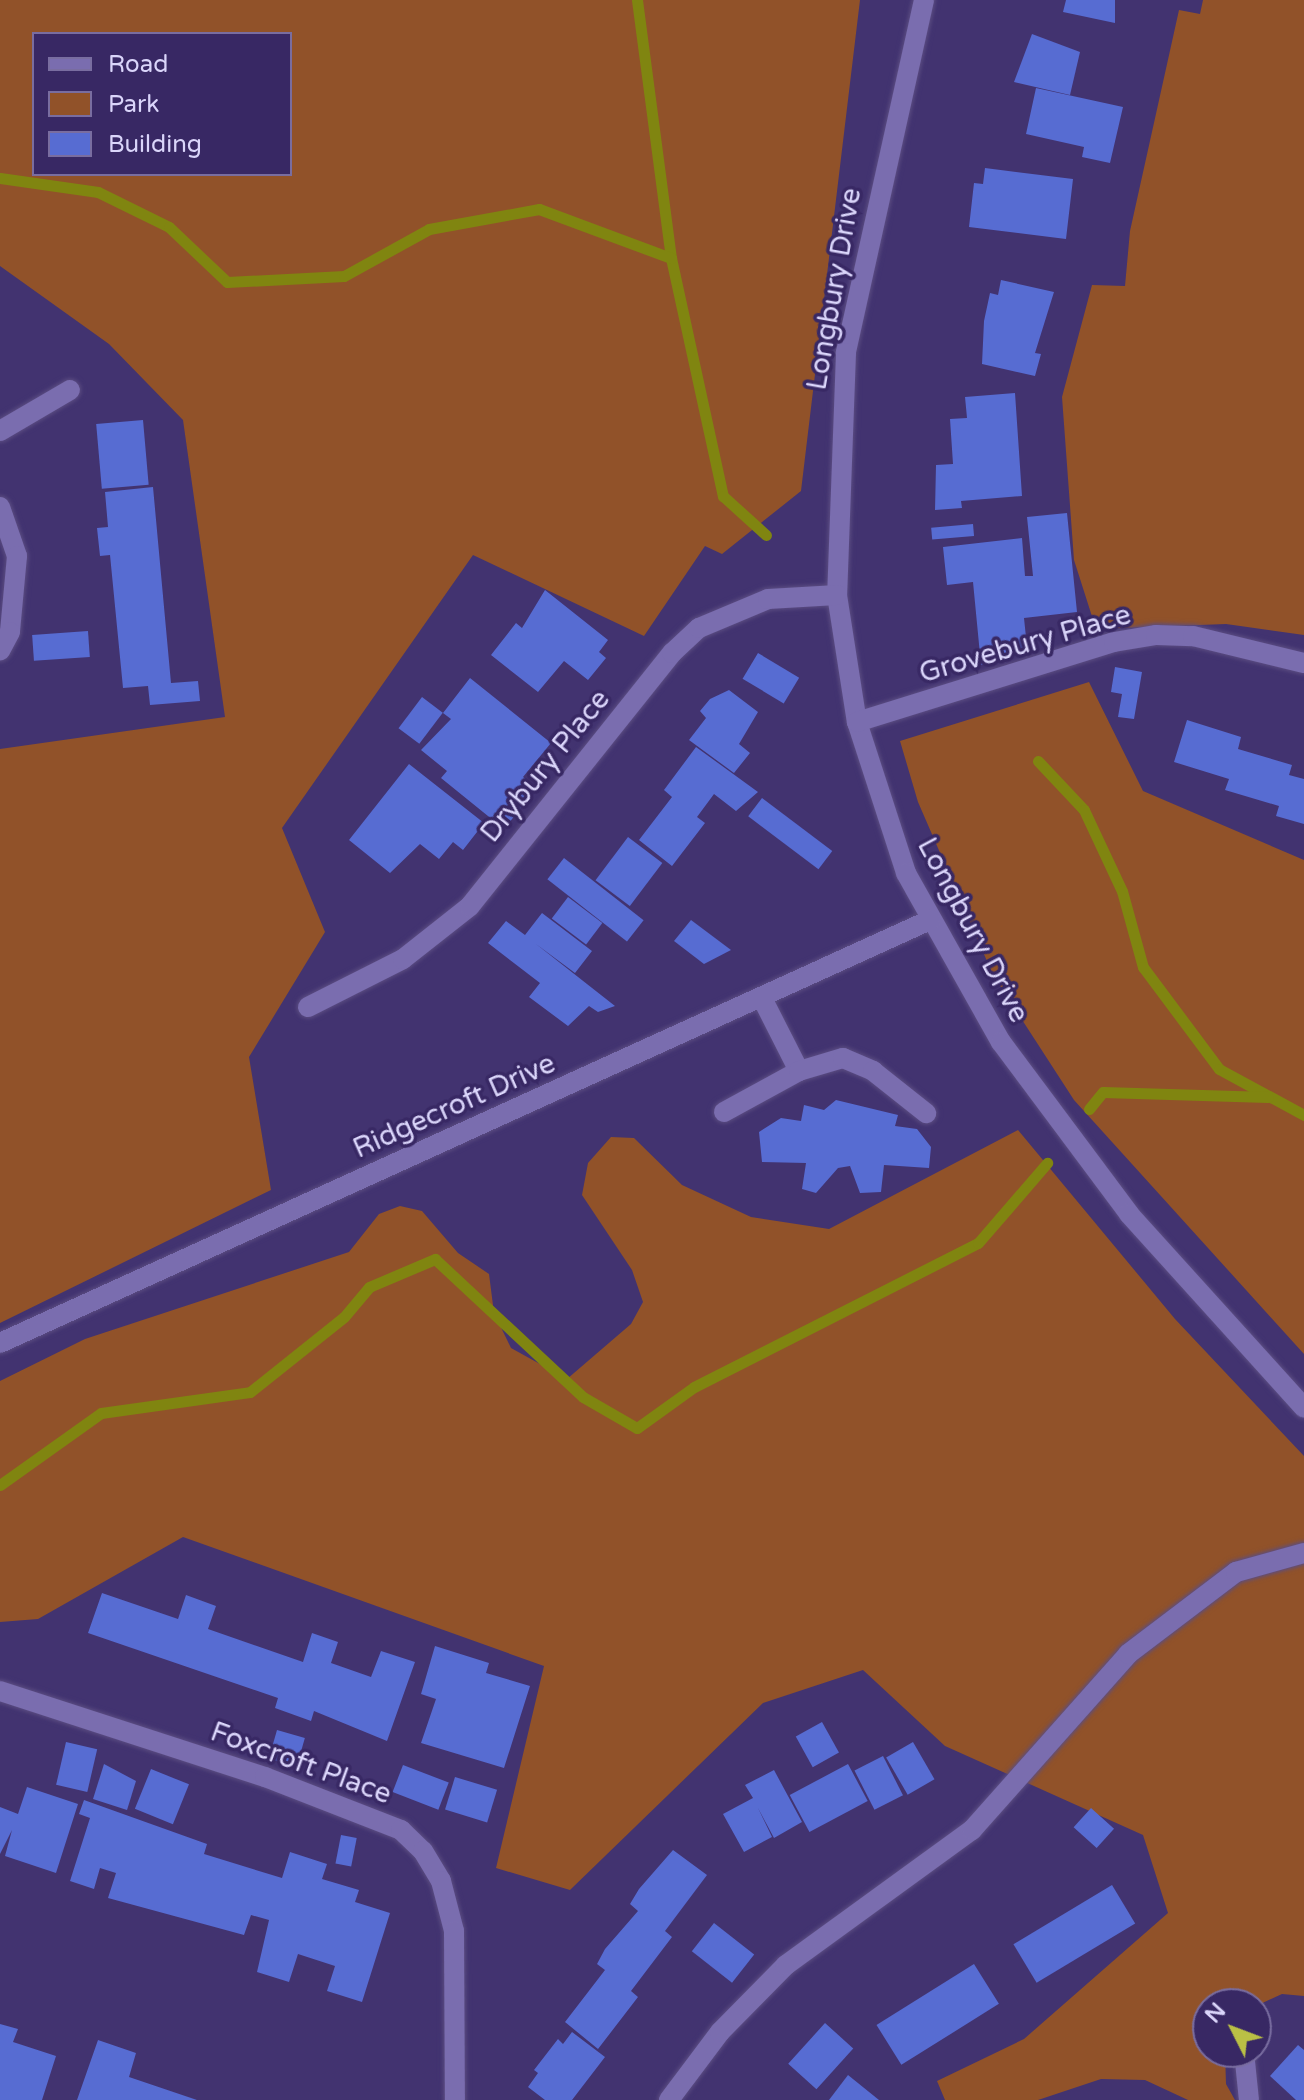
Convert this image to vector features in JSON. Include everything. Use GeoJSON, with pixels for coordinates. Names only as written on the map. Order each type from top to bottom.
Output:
{"type":"FeatureCollection","features":[{"type":"Feature","properties":{"kind":"street","name":"Longbury Drive"},"geometry":{"type":"LineString","coordinates":[[924,0],[846,353],[837,595],[857,722],[900,858],[930,920],[993,1029],[1057,1122],[1129,1214],[1304,1408]]}},
{"type":"Feature","properties":{"kind":"street"},"geometry":{"type":"LineString","coordinates":[[0,431],[70,390]]}},
{"type":"Feature","properties":{"kind":"street"},"geometry":{"type":"LineString","coordinates":[[0,507],[17,556],[10,632],[0,651]]}},
{"type":"Feature","properties":{"kind":"street","name":"Drybury Place"},"geometry":{"type":"LineString","coordinates":[[308,1007],[403,959],[470,906],[672,653],[699,628],[768,599],[837,595]]}},
{"type":"Feature","properties":{"kind":"street","name":"Grovebury Place"},"geometry":{"type":"LineString","coordinates":[[857,722],[1114,642],[1156,635],[1193,636],[1304,663]]}},
{"type":"Feature","properties":{"kind":"street","name":"Ridgecroft Drive"},"geometry":{"type":"LineString","coordinates":[[0,1343],[930,920]]}},
{"type":"Feature","properties":{"kind":"street"},"geometry":{"type":"LineString","coordinates":[[762,998],[799,1071]]}},
{"type":"Feature","properties":{"kind":"street"},"geometry":{"type":"LineString","coordinates":[[724,1112],[799,1071],[828,1059],[857,1061],[926,1113]]}},
{"type":"Feature","properties":{"kind":"street"},"geometry":{"type":"LineString","coordinates":[[669,2100],[720,2032],[786,1965],[972,1830],[1128,1654],[1236,1572],[1304,1553]]}},
{"type":"Feature","properties":{"kind":"street","name":"Foxcroft Place"},"geometry":{"type":"LineString","coordinates":[[0,1691],[356,1810],[401,1830],[423,1851],[441,1881],[454,1931],[455,2100]]}},
{"type":"Feature","properties":{"kind":"street"},"geometry":{"type":"LineString","coordinates":[[1246,2068],[1249,2100]]}},
{"type":"Feature","properties":{"kind":"green space"},"geometry":{"type":"Polygon","coordinates":[[[0,0],[860,0],[801,491],[722,554],[705,546],[644,636],[473,555],[282,828],[325,932],[249,1057],[271,1190],[0,1323],[0,749],[225,717],[183,420],[109,344],[0,266],[0,0]]]}},
{"type":"Feature","properties":{"kind":"green space"},"geometry":{"type":"Polygon","coordinates":[[[1203,0],[1304,0],[1304,635],[1226,624],[1096,629],[1074,560],[1062,397],[1092,285],[1125,286],[1130,231],[1179,10],[1200,14],[1203,0]]]}},
{"type":"Feature","properties":{"kind":"green space"},"geometry":{"type":"Polygon","coordinates":[[[1089,682],[1143,791],[1304,860],[1304,1354],[1074,1100],[993,975],[918,802],[900,741],[1089,682]]]}},
{"type":"Feature","properties":{"kind":"green space"},"geometry":{"type":"Polygon","coordinates":[[[1018,1130],[1175,1319],[1304,1456],[1304,1996],[1282,1994],[1272,1999],[1272,1988],[1192,1988],[1192,2068],[1226,2068],[1226,2084],[1235,2100],[1188,2100],[1145,2080],[1101,2079],[1038,2100],[945,2100],[937,2081],[1024,2039],[1168,1913],[1143,1835],[945,1746],[863,1670],[763,1703],[570,1890],[496,1868],[544,1666],[183,1537],[38,1619],[0,1622],[0,1381],[85,1339],[349,1252],[379,1214],[400,1206],[422,1211],[458,1253],[489,1274],[494,1313],[511,1348],[567,1379],[631,1324],[643,1302],[632,1270],[582,1195],[588,1163],[611,1137],[634,1138],[682,1185],[751,1217],[829,1229],[1018,1130]]]}},
{"type":"Feature","properties":{"kind":"building"},"geometry":{"type":"Polygon","coordinates":[[[1066,0],[1115,0],[1115,23],[1063,12],[1066,0]]]}},
{"type":"Feature","properties":{"kind":"building"},"geometry":{"type":"Polygon","coordinates":[[[1032,34],[1080,52],[1070,95],[1014,82],[1032,34]]]}},
{"type":"Feature","properties":{"kind":"building"},"geometry":{"type":"Polygon","coordinates":[[[1036,88],[1123,107],[1110,163],[1082,157],[1084,147],[1026,134],[1036,88]]]}},
{"type":"Feature","properties":{"kind":"building"},"geometry":{"type":"Polygon","coordinates":[[[985,168],[1073,179],[1066,239],[969,227],[974,183],[983,184],[985,168]]]}},
{"type":"Feature","properties":{"kind":"building"},"geometry":{"type":"Polygon","coordinates":[[[1001,280],[1054,292],[1035,353],[1041,354],[1035,376],[982,364],[984,321],[990,293],[998,295],[1001,280]]]}},
{"type":"Feature","properties":{"kind":"building"},"geometry":{"type":"Polygon","coordinates":[[[1015,393],[1022,496],[961,501],[962,508],[935,510],[936,465],[953,464],[950,419],[967,418],[965,397],[1015,393]]]}},
{"type":"Feature","properties":{"kind":"building"},"geometry":{"type":"Polygon","coordinates":[[[143,420],[149,485],[102,489],[96,424],[143,420]]]}},
{"type":"Feature","properties":{"kind":"building"},"geometry":{"type":"Polygon","coordinates":[[[153,487],[171,683],[198,681],[200,701],[150,705],[148,686],[123,688],[110,555],[100,556],[97,528],[108,527],[105,492],[153,487]]]}},
{"type":"Feature","properties":{"kind":"building"},"geometry":{"type":"Polygon","coordinates":[[[1067,513],[1077,612],[1024,618],[1027,647],[981,665],[973,582],[947,585],[943,547],[1022,538],[1025,576],[1033,576],[1027,517],[1067,513]]]}},
{"type":"Feature","properties":{"kind":"building"},"geometry":{"type":"Polygon","coordinates":[[[973,524],[974,536],[932,540],[931,528],[973,524]]]}},
{"type":"Feature","properties":{"kind":"building"},"geometry":{"type":"Polygon","coordinates":[[[545,590],[608,640],[599,652],[606,658],[588,680],[564,661],[538,692],[491,655],[516,623],[522,628],[545,590]]]}},
{"type":"Feature","properties":{"kind":"building"},"geometry":{"type":"Polygon","coordinates":[[[88,631],[90,657],[34,661],[32,635],[88,631]]]}},
{"type":"Feature","properties":{"kind":"building"},"geometry":{"type":"Polygon","coordinates":[[[758,653],[799,678],[784,703],[743,679],[758,653]]]}},
{"type":"Feature","properties":{"kind":"building"},"geometry":{"type":"Polygon","coordinates":[[[1115,667],[1142,672],[1134,719],[1118,717],[1122,694],[1111,692],[1115,667]]]}},
{"type":"Feature","properties":{"kind":"building"},"geometry":{"type":"Polygon","coordinates":[[[470,678],[551,743],[523,777],[537,788],[504,829],[441,778],[447,771],[421,750],[451,719],[443,713],[470,678]]]}},
{"type":"Feature","properties":{"kind":"building"},"geometry":{"type":"Polygon","coordinates":[[[729,690],[758,712],[739,744],[750,753],[734,773],[689,740],[706,718],[700,711],[710,699],[729,690]]]}},
{"type":"Feature","properties":{"kind":"building"},"geometry":{"type":"Polygon","coordinates":[[[422,697],[443,713],[419,744],[399,728],[422,697]]]}},
{"type":"Feature","properties":{"kind":"building"},"geometry":{"type":"Polygon","coordinates":[[[1187,720],[1241,737],[1238,749],[1292,765],[1289,775],[1304,779],[1304,824],[1276,816],[1279,806],[1225,790],[1229,779],[1174,762],[1187,720]]]}},
{"type":"Feature","properties":{"kind":"building"},"geometry":{"type":"Polygon","coordinates":[[[696,747],[758,792],[736,811],[714,794],[697,817],[705,823],[672,866],[639,840],[672,797],[664,790],[696,747]]]}},
{"type":"Feature","properties":{"kind":"building"},"geometry":{"type":"Polygon","coordinates":[[[409,764],[484,823],[463,850],[453,842],[439,859],[420,844],[390,873],[349,840],[409,764]]]}},
{"type":"Feature","properties":{"kind":"building"},"geometry":{"type":"Polygon","coordinates":[[[762,798],[832,851],[818,869],[748,816],[762,798]]]}},
{"type":"Feature","properties":{"kind":"building"},"geometry":{"type":"Polygon","coordinates":[[[628,837],[662,863],[630,906],[596,880],[628,837]]]}},
{"type":"Feature","properties":{"kind":"building"},"geometry":{"type":"Polygon","coordinates":[[[564,858],[644,920],[627,941],[547,879],[564,858]]]}},
{"type":"Feature","properties":{"kind":"building"},"geometry":{"type":"Polygon","coordinates":[[[568,897],[602,923],[586,944],[552,919],[568,897]]]}},
{"type":"Feature","properties":{"kind":"building"},"geometry":{"type":"Polygon","coordinates":[[[542,913],[592,951],[575,973],[536,944],[615,1006],[598,1012],[589,1006],[568,1026],[529,997],[540,983],[488,943],[506,921],[525,935],[542,913]]]}},
{"type":"Feature","properties":{"kind":"building"},"geometry":{"type":"Polygon","coordinates":[[[691,920],[731,950],[704,964],[674,941],[691,920]]]}},
{"type":"Feature","properties":{"kind":"building"},"geometry":{"type":"Polygon","coordinates":[[[836,1100],[898,1115],[895,1126],[917,1129],[931,1147],[929,1168],[884,1165],[881,1192],[860,1193],[850,1166],[838,1168],[816,1193],[802,1189],[806,1163],[762,1162],[759,1132],[781,1118],[801,1121],[804,1105],[824,1110],[836,1100]]]}},
{"type":"Feature","properties":{"kind":"building"},"geometry":{"type":"Polygon","coordinates":[[[102,1593],[178,1619],[186,1595],[216,1606],[208,1629],[303,1662],[312,1633],[338,1642],[331,1663],[371,1677],[381,1651],[415,1662],[387,1741],[314,1711],[311,1721],[275,1708],[278,1698],[88,1633],[102,1593]]]}},
{"type":"Feature","properties":{"kind":"building"},"geometry":{"type":"Polygon","coordinates":[[[435,1646],[489,1663],[486,1673],[530,1686],[504,1768],[421,1743],[436,1699],[421,1694],[435,1646]]]}},
{"type":"Feature","properties":{"kind":"building"},"geometry":{"type":"Polygon","coordinates":[[[822,1722],[839,1753],[813,1767],[796,1737],[822,1722]]]}},
{"type":"Feature","properties":{"kind":"building"},"geometry":{"type":"Polygon","coordinates":[[[277,1730],[305,1738],[297,1767],[269,1759],[277,1730]]]}},
{"type":"Feature","properties":{"kind":"building"},"geometry":{"type":"Polygon","coordinates":[[[66,1742],[97,1749],[87,1792],[56,1785],[66,1742]]]}},
{"type":"Feature","properties":{"kind":"building"},"geometry":{"type":"Polygon","coordinates":[[[913,1742],[934,1779],[908,1795],[886,1758],[913,1742]]]}},
{"type":"Feature","properties":{"kind":"building"},"geometry":{"type":"Polygon","coordinates":[[[883,1756],[903,1795],[874,1810],[854,1771],[883,1756]]]}},
{"type":"Feature","properties":{"kind":"building"},"geometry":{"type":"Polygon","coordinates":[[[104,1764],[136,1781],[127,1810],[93,1799],[104,1764]]]}},
{"type":"Feature","properties":{"kind":"building"},"geometry":{"type":"Polygon","coordinates":[[[848,1764],[868,1801],[809,1832],[790,1795],[848,1764]]]}},
{"type":"Feature","properties":{"kind":"building"},"geometry":{"type":"Polygon","coordinates":[[[403,1765],[449,1783],[438,1810],[393,1792],[403,1765]]]}},
{"type":"Feature","properties":{"kind":"building"},"geometry":{"type":"Polygon","coordinates":[[[151,1769],[189,1784],[173,1824],[135,1809],[151,1769]]]}},
{"type":"Feature","properties":{"kind":"building"},"geometry":{"type":"Polygon","coordinates":[[[774,1770],[802,1822],[774,1838],[758,1808],[772,1837],[744,1852],[723,1814],[753,1798],[745,1785],[774,1770]]]}},
{"type":"Feature","properties":{"kind":"building"},"geometry":{"type":"Polygon","coordinates":[[[455,1777],[497,1790],[487,1822],[445,1810],[455,1777]]]}},
{"type":"Feature","properties":{"kind":"building"},"geometry":{"type":"Polygon","coordinates":[[[27,1787],[78,1804],[56,1873],[5,1856],[12,1830],[0,1854],[0,1807],[18,1814],[27,1787]]]}},
{"type":"Feature","properties":{"kind":"building"},"geometry":{"type":"Polygon","coordinates":[[[84,1800],[207,1844],[204,1854],[282,1878],[290,1852],[327,1864],[322,1879],[359,1890],[355,1902],[390,1913],[362,2002],[327,1991],[335,1966],[298,1954],[289,1982],[257,1972],[269,1920],[251,1915],[244,1935],[108,1898],[116,1873],[100,1868],[94,1889],[70,1881],[90,1818],[79,1814],[84,1800]]]}},
{"type":"Feature","properties":{"kind":"building"},"geometry":{"type":"Polygon","coordinates":[[[1091,1808],[1114,1829],[1097,1848],[1074,1827],[1091,1808]]]}},
{"type":"Feature","properties":{"kind":"building"},"geometry":{"type":"Polygon","coordinates":[[[341,1835],[357,1838],[351,1867],[335,1863],[341,1835]]]}},
{"type":"Feature","properties":{"kind":"building"},"geometry":{"type":"Polygon","coordinates":[[[673,1850],[707,1875],[665,1931],[672,1937],[631,1991],[638,1997],[598,2049],[565,2022],[605,1970],[597,1964],[605,1949],[638,1911],[630,1904],[639,1889],[673,1850]]]}},
{"type":"Feature","properties":{"kind":"building"},"geometry":{"type":"Polygon","coordinates":[[[1112,1885],[1135,1924],[1037,1983],[1013,1944],[1112,1885]]]}},
{"type":"Feature","properties":{"kind":"building"},"geometry":{"type":"Polygon","coordinates":[[[714,1923],[754,1954],[732,1983],[692,1951],[714,1923]]]}},
{"type":"Feature","properties":{"kind":"building"},"geometry":{"type":"Polygon","coordinates":[[[974,1964],[999,2004],[901,2065],[876,2025],[974,1964]]]}},
{"type":"Feature","properties":{"kind":"building"},"geometry":{"type":"Polygon","coordinates":[[[825,2023],[853,2048],[816,2089],[788,2064],[825,2023]]]}},
{"type":"Feature","properties":{"kind":"building"},"geometry":{"type":"Polygon","coordinates":[[[0,2024],[18,2029],[13,2042],[56,2056],[42,2100],[0,2100],[0,2024]]]}},
{"type":"Feature","properties":{"kind":"building"},"geometry":{"type":"Polygon","coordinates":[[[572,2032],[605,2057],[572,2100],[545,2100],[528,2087],[538,2073],[534,2070],[558,2039],[563,2044],[572,2032]]]}},
{"type":"Feature","properties":{"kind":"building"},"geometry":{"type":"Polygon","coordinates":[[[98,2040],[136,2053],[129,2077],[197,2100],[77,2100],[98,2040]]]}},
{"type":"Feature","properties":{"kind":"building"},"geometry":{"type":"Polygon","coordinates":[[[1298,2045],[1304,2050],[1304,2100],[1296,2100],[1270,2076],[1298,2045]]]}},
{"type":"Feature","properties":{"kind":"building"},"geometry":{"type":"Polygon","coordinates":[[[848,2075],[879,2100],[829,2100],[848,2075]]]}},
{"type":"Feature","properties":{"kind":"waterway"},"geometry":{"type":"LineString","coordinates":[[637,0],[671,258],[723,496],[766,535]]}},
{"type":"Feature","properties":{"kind":"waterway"},"geometry":{"type":"LineString","coordinates":[[0,178],[98,192],[169,227],[227,282],[344,276],[429,229],[539,209],[671,258]]}},
{"type":"Feature","properties":{"kind":"waterway"},"geometry":{"type":"LineString","coordinates":[[1038,761],[1084,810],[1122,891],[1143,967],[1219,1069],[1304,1115]]}},
{"type":"Feature","properties":{"kind":"waterway"},"geometry":{"type":"LineString","coordinates":[[1089,1109],[1103,1092],[1268,1097]]}},
{"type":"Feature","properties":{"kind":"waterway"},"geometry":{"type":"LineString","coordinates":[[0,1485],[101,1413],[250,1392],[344,1317],[369,1287],[435,1259],[583,1397],[637,1428],[694,1387],[978,1243],[1047,1163]]}}]}
